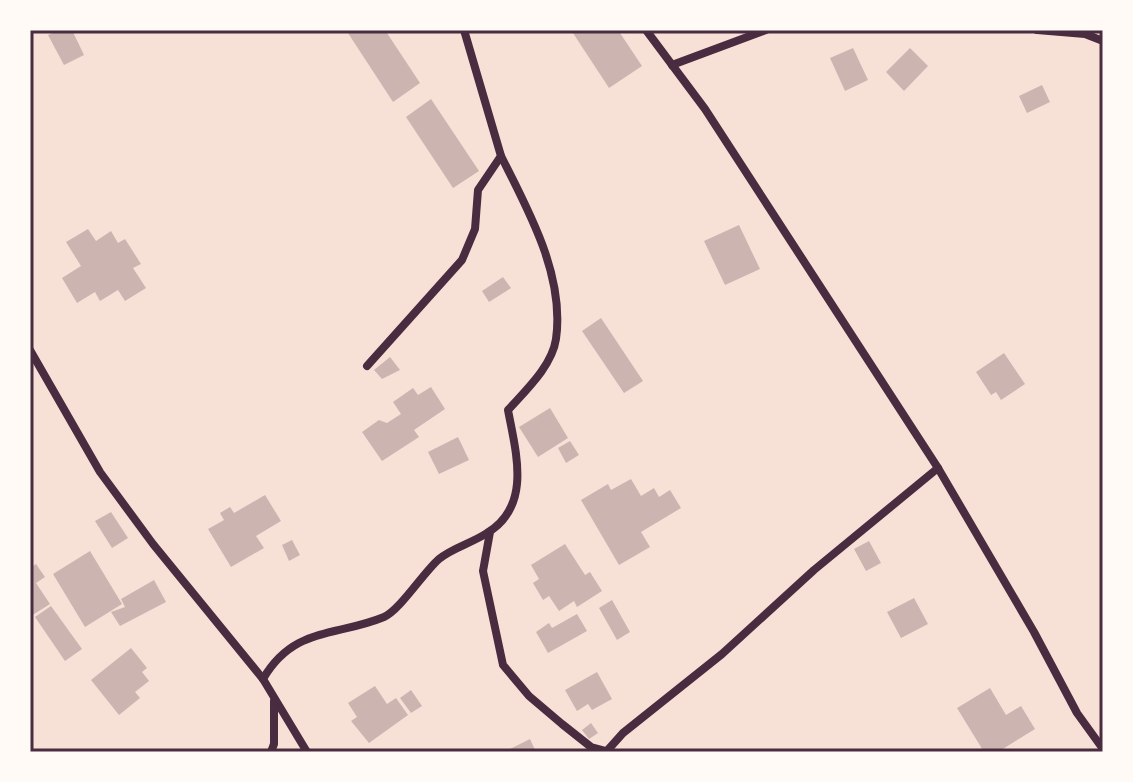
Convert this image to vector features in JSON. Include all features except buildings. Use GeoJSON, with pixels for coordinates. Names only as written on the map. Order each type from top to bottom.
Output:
{"type":"FeatureCollection","features":[{"type":"Feature","properties":{"kind":"street"},"geometry":{"type":"LineString","coordinates":[[263,679],[273,662],[292,645],[387,616],[441,557],[490,532],[505,518],[519,493],[508,410],[539,375],[556,341],[549,265],[501,156],[464,30]]}},
{"type":"Feature","properties":{"kind":"street"},"geometry":{"type":"LineString","coordinates":[[646,30],[705,109],[938,468],[1034,632],[1077,713],[1103,749]]}},
{"type":"Feature","properties":{"kind":"street"},"geometry":{"type":"LineString","coordinates":[[672,65],[766,30]]}},
{"type":"Feature","properties":{"kind":"street"},"geometry":{"type":"LineString","coordinates":[[1037,30],[1085,34],[1103,41]]}},
{"type":"Feature","properties":{"kind":"street"},"geometry":{"type":"LineString","coordinates":[[367,366],[462,260],[475,229],[478,190],[501,156]]}},
{"type":"Feature","properties":{"kind":"street"},"geometry":{"type":"LineString","coordinates":[[30,350],[100,472],[153,544],[263,679],[273,701],[307,752]]}},
{"type":"Feature","properties":{"kind":"street"},"geometry":{"type":"LineString","coordinates":[[490,532],[483,571],[503,665],[529,696],[562,724],[591,747],[606,751],[814,570],[938,468]]}},
{"type":"Feature","properties":{"kind":"street"},"geometry":{"type":"LineString","coordinates":[[271,752],[274,744],[273,701]]}}]}
